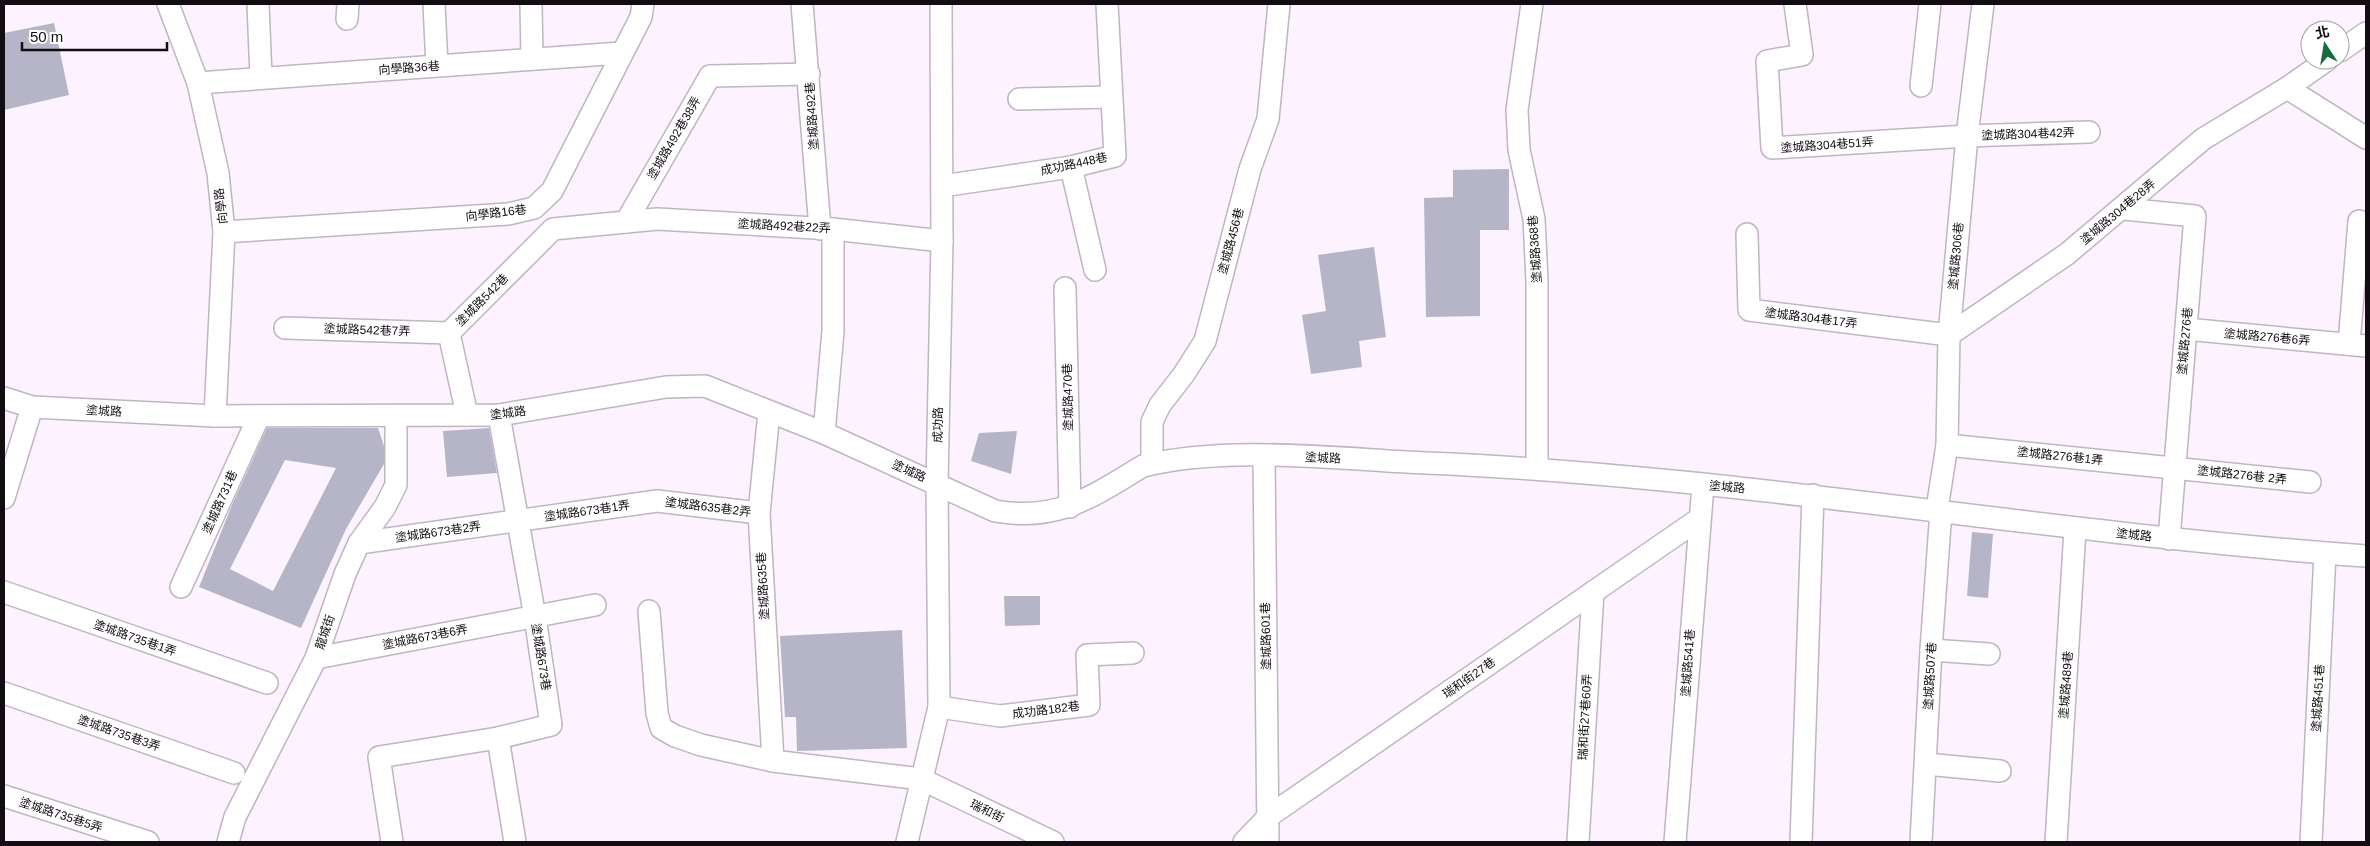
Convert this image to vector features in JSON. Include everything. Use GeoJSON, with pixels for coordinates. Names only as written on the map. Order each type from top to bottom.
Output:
{"type":"FeatureCollection","features":[{"type":"Feature","properties":{"kind":"street","name":"向學路"},"geometry":{"type":"LineString","coordinates":[[168,4],[198,82],[218,173],[224,232],[215,416]]}},
{"type":"Feature","properties":{"kind":"street"},"geometry":{"type":"LineString","coordinates":[[258,4],[261,78]]}},
{"type":"Feature","properties":{"kind":"street"},"geometry":{"type":"LineString","coordinates":[[434,4],[437,66]]}},
{"type":"Feature","properties":{"kind":"street"},"geometry":{"type":"LineString","coordinates":[[531,4],[532,59]]}},
{"type":"Feature","properties":{"kind":"street","name":"向學路16巷"},"geometry":{"type":"LineString","coordinates":[[224,232],[508,214],[534,208],[552,191],[641,17],[643,4]]}},
{"type":"Feature","properties":{"kind":"street","name":"塗城路492巷"},"geometry":{"type":"LineString","coordinates":[[802,4],[827,229],[833,331],[824,433]]}},
{"type":"Feature","properties":{"kind":"street","name":"成功路"},"geometry":{"type":"LineString","coordinates":[[907,842],[939,706],[937,484],[942,241],[942,4]]}},
{"type":"Feature","properties":{"kind":"street","name":"成功路448巷"},"geometry":{"type":"LineString","coordinates":[[942,186],[1071,167],[1115,156],[1107,4]]}},
{"type":"Feature","properties":{"kind":"street","name":"塗城路456巷"},"geometry":{"type":"LineString","coordinates":[[1152,464],[1152,422],[1160,405],[1184,374],[1205,341],[1250,169],[1268,119],[1279,4]]}},
{"type":"Feature","properties":{"kind":"street","name":"塗城路368巷"},"geometry":{"type":"LineString","coordinates":[[1532,4],[1518,110],[1519,150],[1534,219],[1538,281],[1537,468]]}},
{"type":"Feature","properties":{"kind":"street","name":"塗城路304巷51弄"},"geometry":{"type":"LineString","coordinates":[[1795,4],[1802,55],[1766,62],[1772,148],[1967,136]]}},
{"type":"Feature","properties":{"kind":"street"},"geometry":{"type":"LineString","coordinates":[[1921,86],[1930,4]]}},
{"type":"Feature","properties":{"kind":"street","name":"塗城路306巷"},"geometry":{"type":"LineString","coordinates":[[1939,510],[1946,445],[1949,335],[1967,136],[1983,4]]}},
{"type":"Feature","properties":{"kind":"street"},"geometry":{"type":"LineString","coordinates":[[2350,44],[2366,33]]}},
{"type":"Feature","properties":{"kind":"street","name":"向學路36巷"},"geometry":{"type":"LineString","coordinates":[[198,82],[621,53]]}},
{"type":"Feature","properties":{"kind":"street","name":"塗城路304巷28弄"},"geometry":{"type":"LineString","coordinates":[[1949,335],[2067,254],[2204,139],[2313,70]]}},
{"type":"Feature","properties":{"kind":"street","name":"塗城路492巷38弄"},"geometry":{"type":"LineString","coordinates":[[626,222],[710,76],[809,74]]}},
{"type":"Feature","properties":{"kind":"street"},"geometry":{"type":"LineString","coordinates":[[2287,88],[2366,138]]}},
{"type":"Feature","properties":{"kind":"street"},"geometry":{"type":"LineString","coordinates":[[1019,99],[1111,97]]}},
{"type":"Feature","properties":{"kind":"street","name":"塗城路304巷42弄"},"geometry":{"type":"LineString","coordinates":[[1967,136],[2089,132]]}},
{"type":"Feature","properties":{"kind":"street"},"geometry":{"type":"LineString","coordinates":[[1071,167],[1095,270]]}},
{"type":"Feature","properties":{"kind":"street","name":"塗城路276巷"},"geometry":{"type":"LineString","coordinates":[[2124,208],[2195,216],[2169,539]]}},
{"type":"Feature","properties":{"kind":"street","name":"塗城路492巷22弄"},"geometry":{"type":"LineString","coordinates":[[626,222],[657,219],[827,229],[942,241]]}},
{"type":"Feature","properties":{"kind":"street","name":"塗城路276巷6弄"},"geometry":{"type":"LineString","coordinates":[[2186,329],[2358,345],[2360,221]]}},
{"type":"Feature","properties":{"kind":"street","name":"塗城路542巷"},"geometry":{"type":"LineString","coordinates":[[467,415],[448,333],[553,229],[626,222]]}},
{"type":"Feature","properties":{"kind":"street","name":"塗城路304巷17弄"},"geometry":{"type":"LineString","coordinates":[[1747,234],[1749,310],[1949,335]]}},
{"type":"Feature","properties":{"kind":"street","name":"塗城路470巷"},"geometry":{"type":"LineString","coordinates":[[1065,288],[1070,507]]}},
{"type":"Feature","properties":{"kind":"street","name":"塗城路542巷7弄"},"geometry":{"type":"LineString","coordinates":[[285,328],[448,333]]}},
{"type":"Feature","properties":{"kind":"street","name":"塗城路"},"geometry":{"type":"LineString","coordinates":[[4,398],[32,407],[215,416],[499,416],[666,387],[705,386],[824,433],[995,511],[1022,514],[1070,507],[1143,466],[1201,457],[1264,456],[1537,468],[1813,495],[2169,539],[2366,556]]}},
{"type":"Feature","properties":{"kind":"street"},"geometry":{"type":"LineString","coordinates":[[4,498],[32,407]]}},
{"type":"Feature","properties":{"kind":"street","name":"塗城路635巷"},"geometry":{"type":"LineString","coordinates":[[769,412],[758,513],[773,761]]}},
{"type":"Feature","properties":{"kind":"street","name":"塗城路731巷"},"geometry":{"type":"LineString","coordinates":[[181,587],[259,416]]}},
{"type":"Feature","properties":{"kind":"street","name":"塗城路673巷"},"geometry":{"type":"LineString","coordinates":[[392,842],[379,757],[498,738],[551,725],[535,617],[516,520],[499,416]]}},
{"type":"Feature","properties":{"kind":"street","name":"龍城街"},"geometry":{"type":"LineString","coordinates":[[228,842],[235,817],[316,658],[345,574],[359,543],[385,507],[396,485],[396,417]]}},
{"type":"Feature","properties":{"kind":"street","name":"塗城路276巷1弄"},"geometry":{"type":"LineString","coordinates":[[1946,445],[2174,468]]}},
{"type":"Feature","properties":{"kind":"street","name":"塗城路601巷"},"geometry":{"type":"LineString","coordinates":[[1264,456],[1268,842]]}},
{"type":"Feature","properties":{"kind":"street","name":"塗城路276巷 2弄"},"geometry":{"type":"LineString","coordinates":[[2174,468],[2310,482]]}},
{"type":"Feature","properties":{"kind":"street","name":"塗城路541巷"},"geometry":{"type":"LineString","coordinates":[[1675,842],[1703,485]]}},
{"type":"Feature","properties":{"kind":"street"},"geometry":{"type":"LineString","coordinates":[[1801,842],[1813,495]]}},
{"type":"Feature","properties":{"kind":"street","name":"塗城路635巷2弄"},"geometry":{"type":"LineString","coordinates":[[657,501],[758,513]]}},
{"type":"Feature","properties":{"kind":"street","name":"塗城路673巷1弄"},"geometry":{"type":"LineString","coordinates":[[516,520],[657,501]]}},
{"type":"Feature","properties":{"kind":"street","name":"塗城路507巷"},"geometry":{"type":"LineString","coordinates":[[1921,842],[1939,510]]}},
{"type":"Feature","properties":{"kind":"street","name":"瑞和街27巷"},"geometry":{"type":"LineString","coordinates":[[1244,842],[1269,816],[1699,519]]}},
{"type":"Feature","properties":{"kind":"street","name":"塗城路673巷2弄"},"geometry":{"type":"LineString","coordinates":[[359,543],[516,520]]}},
{"type":"Feature","properties":{"kind":"street","name":"塗城路489巷"},"geometry":{"type":"LineString","coordinates":[[2056,842],[2075,528]]}},
{"type":"Feature","properties":{"kind":"street","name":"塗城路451巷"},"geometry":{"type":"LineString","coordinates":[[2311,842],[2326,553]]}},
{"type":"Feature","properties":{"kind":"street","name":"塗城路735巷1弄"},"geometry":{"type":"LineString","coordinates":[[4,592],[267,683]]}},
{"type":"Feature","properties":{"kind":"street","name":"瑞和街27巷60弄"},"geometry":{"type":"LineString","coordinates":[[1578,842],[1593,592]]}},
{"type":"Feature","properties":{"kind":"street","name":"塗城路673巷6弄"},"geometry":{"type":"LineString","coordinates":[[316,658],[595,604]]}},
{"type":"Feature","properties":{"kind":"street","name":"瑞和街"},"geometry":{"type":"LineString","coordinates":[[649,611],[657,714],[662,728],[675,736],[701,745],[773,761],[922,779],[1052,842]]}},
{"type":"Feature","properties":{"kind":"street"},"geometry":{"type":"LineString","coordinates":[[1931,650],[1988,654]]}},
{"type":"Feature","properties":{"kind":"street","name":"成功路182巷"},"geometry":{"type":"LineString","coordinates":[[939,706],[1000,716],[1089,705],[1087,655],[1133,653]]}},
{"type":"Feature","properties":{"kind":"street","name":"塗城路735巷3弄"},"geometry":{"type":"LineString","coordinates":[[4,693],[234,772]]}},
{"type":"Feature","properties":{"kind":"street"},"geometry":{"type":"LineString","coordinates":[[498,738],[515,842]]}},
{"type":"Feature","properties":{"kind":"street"},"geometry":{"type":"LineString","coordinates":[[1926,764],[2000,771]]}},
{"type":"Feature","properties":{"kind":"street","name":"塗城路735巷5弄"},"geometry":{"type":"LineString","coordinates":[[4,796],[148,842]]}},
{"type":"Feature","properties":{"kind":"building"},"geometry":{"type":"Polygon","coordinates":[[[54,23],[69,95],[4,110],[4,33],[54,23]]]}},
{"type":"Feature","properties":{"kind":"building"},"geometry":{"type":"Polygon","coordinates":[[[1509,169],[1509,230],[1480,230],[1480,316],[1426,317],[1424,198],[1453,197],[1453,170],[1509,169]]]}},
{"type":"Feature","properties":{"kind":"building"},"geometry":{"type":"Polygon","coordinates":[[[1374,247],[1386,337],[1359,341],[1362,367],[1311,374],[1302,315],[1326,311],[1318,255],[1374,247]]]}},
{"type":"Feature","properties":{"kind":"building"},"geometry":{"type":"Polygon","coordinates":[[[267,428],[378,428],[384,446],[384,464],[346,529],[301,628],[199,587],[232,505],[267,428]],[[285,460],[230,569],[273,591],[336,468],[285,460]]]}},
{"type":"Feature","properties":{"kind":"building"},"geometry":{"type":"Polygon","coordinates":[[[489,428],[497,473],[447,477],[443,431],[489,428]]]}},
{"type":"Feature","properties":{"kind":"building"},"geometry":{"type":"Polygon","coordinates":[[[1017,431],[1011,474],[971,461],[979,433],[1017,431]]]}},
{"type":"Feature","properties":{"kind":"building"},"geometry":{"type":"Polygon","coordinates":[[[1972,532],[1993,534],[1988,598],[1967,596],[1972,532]]]}},
{"type":"Feature","properties":{"kind":"building"},"geometry":{"type":"Polygon","coordinates":[[[1004,596],[1040,596],[1040,625],[1005,626],[1004,596]]]}},
{"type":"Feature","properties":{"kind":"building"},"geometry":{"type":"Polygon","coordinates":[[[902,630],[907,748],[797,751],[796,717],[785,717],[780,636],[902,630]]]}}]}
